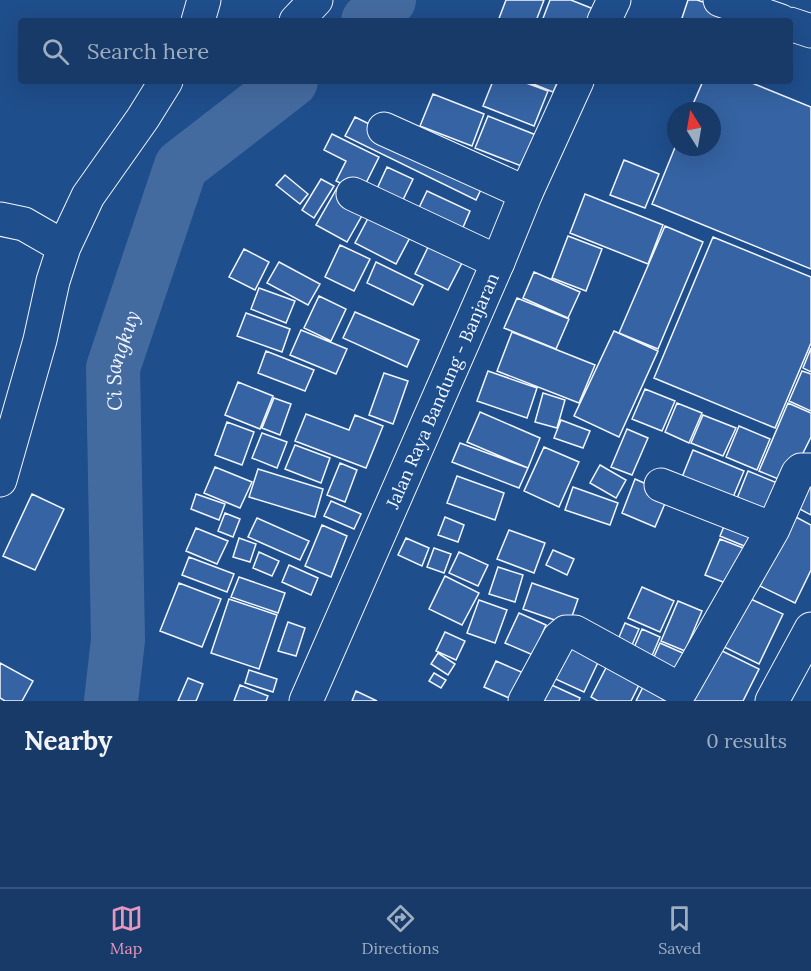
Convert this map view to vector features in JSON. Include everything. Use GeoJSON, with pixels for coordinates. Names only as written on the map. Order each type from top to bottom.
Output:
{"type":"FeatureCollection","features":[{"type":"Feature","properties":{"kind":"street"},"geometry":{"type":"LineString","coordinates":[[199,18],[204,0]]}},
{"type":"Feature","properties":{"kind":"street"},"geometry":{"type":"LineString","coordinates":[[299,18],[316,0]]}},
{"type":"Feature","properties":{"kind":"street"},"geometry":{"type":"LineString","coordinates":[[605,18],[614,0]]}},
{"type":"Feature","properties":{"kind":"street"},"geometry":{"type":"LineString","coordinates":[[720,0],[772,18]]}},
{"type":"Feature","properties":{"kind":"street"},"geometry":{"type":"LineString","coordinates":[[793,25],[811,31]]}},
{"type":"Feature","properties":{"kind":"street"},"geometry":{"type":"LineString","coordinates":[[0,480],[64,247],[88,196],[164,84]]}},
{"type":"Feature","properties":{"kind":"street","name":"Jalan Raya Bandung - Banjaran"},"geometry":{"type":"LineString","coordinates":[[306,701],[576,84]]}},
{"type":"Feature","properties":{"kind":"street"},"geometry":{"type":"LineString","coordinates":[[384,129],[526,194]]}},
{"type":"Feature","properties":{"kind":"street"},"geometry":{"type":"LineString","coordinates":[[353,194],[498,262]]}},
{"type":"Feature","properties":{"kind":"street"},"geometry":{"type":"LineString","coordinates":[[0,219],[24,224],[64,247]]}},
{"type":"Feature","properties":{"kind":"street"},"geometry":{"type":"LineString","coordinates":[[525,701],[559,638],[566,632],[575,632],[678,695],[773,529],[798,473],[801,470],[811,470]]}},
{"type":"Feature","properties":{"kind":"street"},"geometry":{"type":"LineString","coordinates":[[661,485],[773,529]]}},
{"type":"Feature","properties":{"kind":"street"},"geometry":{"type":"LineString","coordinates":[[772,701],[811,628]]}},
{"type":"Feature","properties":{"kind":"building"},"geometry":{"type":"Polygon","coordinates":[[[506,0],[544,0],[537,18],[499,18],[506,0]]]}},
{"type":"Feature","properties":{"kind":"building"},"geometry":{"type":"Polygon","coordinates":[[[550,0],[571,0],[596,10],[593,18],[543,18],[550,0]]]}},
{"type":"Feature","properties":{"kind":"building"},"geometry":{"type":"Polygon","coordinates":[[[688,0],[697,0],[743,15],[742,18],[682,18],[688,0]]]}},
{"type":"Feature","properties":{"kind":"building"},"geometry":{"type":"Polygon","coordinates":[[[492,84],[529,84],[548,91],[534,126],[483,106],[492,84]]]}},
{"type":"Feature","properties":{"kind":"building"},"geometry":{"type":"Polygon","coordinates":[[[533,84],[557,84],[553,92],[533,84]]]}},
{"type":"Feature","properties":{"kind":"building"},"geometry":{"type":"Polygon","coordinates":[[[702,84],[754,84],[811,107],[811,269],[652,204],[672,156],[721,156],[721,102],[694,102],[702,84]]]}},
{"type":"Feature","properties":{"kind":"building"},"geometry":{"type":"Polygon","coordinates":[[[433,94],[484,114],[472,146],[420,126],[433,94]]]}},
{"type":"Feature","properties":{"kind":"building"},"geometry":{"type":"Polygon","coordinates":[[[488,116],[536,135],[524,167],[475,148],[488,116]]]}},
{"type":"Feature","properties":{"kind":"building"},"geometry":{"type":"Polygon","coordinates":[[[355,117],[485,181],[476,200],[345,136],[355,117]]]}},
{"type":"Feature","properties":{"kind":"building"},"geometry":{"type":"Polygon","coordinates":[[[332,134],[379,157],[361,193],[336,181],[346,161],[324,150],[332,134]]]}},
{"type":"Feature","properties":{"kind":"building"},"geometry":{"type":"Polygon","coordinates":[[[624,160],[659,174],[645,208],[610,195],[624,160]]]}},
{"type":"Feature","properties":{"kind":"building"},"geometry":{"type":"Polygon","coordinates":[[[387,167],[413,179],[400,206],[375,193],[387,167]]]}},
{"type":"Feature","properties":{"kind":"building"},"geometry":{"type":"Polygon","coordinates":[[[285,175],[308,194],[300,204],[276,185],[285,175]]]}},
{"type":"Feature","properties":{"kind":"building"},"geometry":{"type":"Polygon","coordinates":[[[321,179],[334,186],[314,218],[302,210],[321,179]]]}},
{"type":"Feature","properties":{"kind":"building"},"geometry":{"type":"Polygon","coordinates":[[[337,188],[368,205],[347,242],[316,225],[337,188]]]}},
{"type":"Feature","properties":{"kind":"building"},"geometry":{"type":"Polygon","coordinates":[[[427,191],[470,211],[461,232],[417,212],[427,191]]]}},
{"type":"Feature","properties":{"kind":"building"},"geometry":{"type":"Polygon","coordinates":[[[585,194],[663,225],[648,264],[570,233],[585,194]]]}},
{"type":"Feature","properties":{"kind":"building"},"geometry":{"type":"Polygon","coordinates":[[[374,207],[415,228],[396,264],[355,243],[374,207]]]}},
{"type":"Feature","properties":{"kind":"building"},"geometry":{"type":"Polygon","coordinates":[[[665,226],[703,242],[658,349],[619,333],[665,226]]]}},
{"type":"Feature","properties":{"kind":"building"},"geometry":{"type":"Polygon","coordinates":[[[568,236],[602,249],[586,291],[552,278],[568,236]]]}},
{"type":"Feature","properties":{"kind":"building"},"geometry":{"type":"Polygon","coordinates":[[[713,237],[811,277],[811,343],[775,428],[654,378],[713,237]]]}},
{"type":"Feature","properties":{"kind":"building"},"geometry":{"type":"Polygon","coordinates":[[[432,239],[466,255],[448,290],[415,274],[432,239]]]}},
{"type":"Feature","properties":{"kind":"building"},"geometry":{"type":"Polygon","coordinates":[[[340,245],[370,259],[354,291],[325,277],[340,245]]]}},
{"type":"Feature","properties":{"kind":"building"},"geometry":{"type":"Polygon","coordinates":[[[244,249],[269,262],[255,290],[229,277],[244,249]]]}},
{"type":"Feature","properties":{"kind":"building"},"geometry":{"type":"Polygon","coordinates":[[[279,262],[320,284],[308,305],[267,283],[279,262]]]}},
{"type":"Feature","properties":{"kind":"building"},"geometry":{"type":"Polygon","coordinates":[[[376,262],[423,285],[413,305],[367,283],[376,262]]]}},
{"type":"Feature","properties":{"kind":"building"},"geometry":{"type":"Polygon","coordinates":[[[534,272],[580,292],[568,318],[523,298],[534,272]]]}},
{"type":"Feature","properties":{"kind":"building"},"geometry":{"type":"Polygon","coordinates":[[[259,288],[295,301],[286,323],[251,309],[259,288]]]}},
{"type":"Feature","properties":{"kind":"building"},"geometry":{"type":"Polygon","coordinates":[[[319,296],[346,309],[331,341],[304,328],[319,296]]]}},
{"type":"Feature","properties":{"kind":"building"},"geometry":{"type":"Polygon","coordinates":[[[517,298],[569,319],[556,349],[504,328],[517,298]]]}},
{"type":"Feature","properties":{"kind":"building"},"geometry":{"type":"Polygon","coordinates":[[[355,312],[419,340],[407,367],[343,338],[355,312]]]}},
{"type":"Feature","properties":{"kind":"building"},"geometry":{"type":"Polygon","coordinates":[[[246,313],[290,329],[282,352],[237,336],[246,313]]]}},
{"type":"Feature","properties":{"kind":"building"},"geometry":{"type":"Polygon","coordinates":[[[301,330],[347,349],[336,374],[290,355],[301,330]]]}},
{"type":"Feature","properties":{"kind":"building"},"geometry":{"type":"Polygon","coordinates":[[[614,331],[658,351],[619,437],[574,416],[614,331]]]}},
{"type":"Feature","properties":{"kind":"building"},"geometry":{"type":"Polygon","coordinates":[[[512,332],[595,365],[579,403],[497,371],[512,332]]]}},
{"type":"Feature","properties":{"kind":"building"},"geometry":{"type":"Polygon","coordinates":[[[811,348],[811,372],[803,368],[811,348]]]}},
{"type":"Feature","properties":{"kind":"building"},"geometry":{"type":"Polygon","coordinates":[[[266,351],[314,370],[305,391],[258,373],[266,351]]]}},
{"type":"Feature","properties":{"kind":"building"},"geometry":{"type":"Polygon","coordinates":[[[488,371],[537,388],[527,418],[477,401],[488,371]]]}},
{"type":"Feature","properties":{"kind":"building"},"geometry":{"type":"Polygon","coordinates":[[[802,371],[811,374],[811,411],[789,401],[802,371]]]}},
{"type":"Feature","properties":{"kind":"building"},"geometry":{"type":"Polygon","coordinates":[[[384,373],[408,381],[393,424],[369,415],[384,373]]]}},
{"type":"Feature","properties":{"kind":"building"},"geometry":{"type":"Polygon","coordinates":[[[238,382],[273,396],[260,429],[225,415],[238,382]]]}},
{"type":"Feature","properties":{"kind":"building"},"geometry":{"type":"Polygon","coordinates":[[[645,389],[675,401],[662,431],[632,419],[645,389]]]}},
{"type":"Feature","properties":{"kind":"building"},"geometry":{"type":"Polygon","coordinates":[[[543,393],[565,400],[557,428],[535,422],[543,393]]]}},
{"type":"Feature","properties":{"kind":"building"},"geometry":{"type":"Polygon","coordinates":[[[274,398],[291,404],[280,435],[262,428],[274,398]]]}},
{"type":"Feature","properties":{"kind":"building"},"geometry":{"type":"Polygon","coordinates":[[[677,403],[702,413],[689,443],[665,432],[677,403]]]}},
{"type":"Feature","properties":{"kind":"building"},"geometry":{"type":"Polygon","coordinates":[[[788,403],[811,413],[811,437],[788,483],[759,471],[788,403]]]}},
{"type":"Feature","properties":{"kind":"building"},"geometry":{"type":"Polygon","coordinates":[[[480,412],[540,438],[528,468],[467,442],[480,412]]]}},
{"type":"Feature","properties":{"kind":"building"},"geometry":{"type":"Polygon","coordinates":[[[306,414],[349,430],[355,415],[383,426],[366,468],[295,441],[306,414]]]}},
{"type":"Feature","properties":{"kind":"building"},"geometry":{"type":"Polygon","coordinates":[[[703,415],[736,428],[723,456],[691,443],[703,415]]]}},
{"type":"Feature","properties":{"kind":"building"},"geometry":{"type":"Polygon","coordinates":[[[561,420],[590,431],[583,448],[554,438],[561,420]]]}},
{"type":"Feature","properties":{"kind":"building"},"geometry":{"type":"Polygon","coordinates":[[[227,422],[254,432],[242,465],[215,455],[227,422]]]}},
{"type":"Feature","properties":{"kind":"building"},"geometry":{"type":"Polygon","coordinates":[[[739,426],[770,439],[757,470],[726,457],[739,426]]]}},
{"type":"Feature","properties":{"kind":"building"},"geometry":{"type":"Polygon","coordinates":[[[627,429],[648,438],[632,475],[611,467],[627,429]]]}},
{"type":"Feature","properties":{"kind":"building"},"geometry":{"type":"Polygon","coordinates":[[[262,433],[287,442],[277,468],[252,458],[262,433]]]}},
{"type":"Feature","properties":{"kind":"building"},"geometry":{"type":"Polygon","coordinates":[[[460,443],[528,468],[519,488],[452,462],[460,443]]]}},
{"type":"Feature","properties":{"kind":"building"},"geometry":{"type":"Polygon","coordinates":[[[295,445],[330,458],[321,483],[285,469],[295,445]]]}},
{"type":"Feature","properties":{"kind":"building"},"geometry":{"type":"Polygon","coordinates":[[[544,447],[579,462],[559,507],[524,491],[544,447]]]}},
{"type":"Feature","properties":{"kind":"building"},"geometry":{"type":"Polygon","coordinates":[[[693,450],[744,471],[731,502],[680,482],[693,450]]]}},
{"type":"Feature","properties":{"kind":"building"},"geometry":{"type":"Polygon","coordinates":[[[340,463],[357,470],[345,502],[327,495],[340,463]]]}},
{"type":"Feature","properties":{"kind":"building"},"geometry":{"type":"Polygon","coordinates":[[[600,465],[626,480],[616,498],[590,483],[600,465]]]}},
{"type":"Feature","properties":{"kind":"building"},"geometry":{"type":"Polygon","coordinates":[[[215,467],[252,482],[240,508],[204,493],[215,467]]]}},
{"type":"Feature","properties":{"kind":"building"},"geometry":{"type":"Polygon","coordinates":[[[258,469],[323,489],[315,517],[249,497],[258,469]]]}},
{"type":"Feature","properties":{"kind":"building"},"geometry":{"type":"Polygon","coordinates":[[[748,471],[787,487],[773,522],[734,506],[748,471]]]}},
{"type":"Feature","properties":{"kind":"building"},"geometry":{"type":"Polygon","coordinates":[[[457,476],[504,493],[495,520],[447,503],[457,476]]]}},
{"type":"Feature","properties":{"kind":"building"},"geometry":{"type":"Polygon","coordinates":[[[811,478],[811,515],[796,507],[811,478]]]}},
{"type":"Feature","properties":{"kind":"building"},"geometry":{"type":"Polygon","coordinates":[[[635,479],[669,494],[655,527],[622,513],[635,479]]]}},
{"type":"Feature","properties":{"kind":"building"},"geometry":{"type":"Polygon","coordinates":[[[573,487],[618,503],[610,525],[565,510],[573,487]]]}},
{"type":"Feature","properties":{"kind":"building"},"geometry":{"type":"Polygon","coordinates":[[[32,494],[64,509],[35,570],[3,556],[32,494]]]}},
{"type":"Feature","properties":{"kind":"building"},"geometry":{"type":"Polygon","coordinates":[[[196,494],[225,504],[219,520],[191,509],[196,494]]]}},
{"type":"Feature","properties":{"kind":"building"},"geometry":{"type":"Polygon","coordinates":[[[331,501],[361,514],[354,529],[324,516],[331,501]]]}},
{"type":"Feature","properties":{"kind":"building"},"geometry":{"type":"Polygon","coordinates":[[[225,513],[240,519],[233,537],[218,531],[225,513]]]}},
{"type":"Feature","properties":{"kind":"building"},"geometry":{"type":"Polygon","coordinates":[[[729,514],[763,528],[754,550],[720,536],[729,514]]]}},
{"type":"Feature","properties":{"kind":"building"},"geometry":{"type":"Polygon","coordinates":[[[794,516],[811,525],[811,570],[795,603],[760,586],[794,516]]]}},
{"type":"Feature","properties":{"kind":"building"},"geometry":{"type":"Polygon","coordinates":[[[445,517],[464,525],[458,542],[438,535],[445,517]]]}},
{"type":"Feature","properties":{"kind":"building"},"geometry":{"type":"Polygon","coordinates":[[[257,518],[309,541],[300,560],[248,537],[257,518]]]}},
{"type":"Feature","properties":{"kind":"building"},"geometry":{"type":"Polygon","coordinates":[[[322,525],[347,536],[331,577],[305,566],[322,525]]]}},
{"type":"Feature","properties":{"kind":"building"},"geometry":{"type":"Polygon","coordinates":[[[196,528],[228,541],[217,564],[186,551],[196,528]]]}},
{"type":"Feature","properties":{"kind":"building"},"geometry":{"type":"Polygon","coordinates":[[[509,530],[545,543],[534,573],[497,559],[509,530]]]}},
{"type":"Feature","properties":{"kind":"building"},"geometry":{"type":"Polygon","coordinates":[[[239,538],[256,544],[250,562],[233,557],[239,538]]]}},
{"type":"Feature","properties":{"kind":"building"},"geometry":{"type":"Polygon","coordinates":[[[406,538],[429,548],[422,566],[398,555],[406,538]]]}},
{"type":"Feature","properties":{"kind":"building"},"geometry":{"type":"Polygon","coordinates":[[[720,539],[751,551],[736,587],[705,575],[720,539]]]}},
{"type":"Feature","properties":{"kind":"building"},"geometry":{"type":"Polygon","coordinates":[[[434,548],[451,554],[444,573],[427,567],[434,548]]]}},
{"type":"Feature","properties":{"kind":"building"},"geometry":{"type":"Polygon","coordinates":[[[553,550],[574,559],[567,575],[546,565],[553,550]]]}},
{"type":"Feature","properties":{"kind":"building"},"geometry":{"type":"Polygon","coordinates":[[[259,552],[279,561],[272,576],[253,568],[259,552]]]}},
{"type":"Feature","properties":{"kind":"building"},"geometry":{"type":"Polygon","coordinates":[[[459,552],[488,565],[478,586],[449,573],[459,552]]]}},
{"type":"Feature","properties":{"kind":"building"},"geometry":{"type":"Polygon","coordinates":[[[189,557],[234,574],[227,592],[182,575],[189,557]]]}},
{"type":"Feature","properties":{"kind":"building"},"geometry":{"type":"Polygon","coordinates":[[[289,565],[318,578],[311,595],[282,582],[289,565]]]}},
{"type":"Feature","properties":{"kind":"building"},"geometry":{"type":"Polygon","coordinates":[[[498,567],[523,575],[515,602],[489,594],[498,567]]]}},
{"type":"Feature","properties":{"kind":"building"},"geometry":{"type":"Polygon","coordinates":[[[445,576],[479,593],[462,625],[429,609],[445,576]]]}},
{"type":"Feature","properties":{"kind":"building"},"geometry":{"type":"Polygon","coordinates":[[[239,577],[285,593],[278,613],[231,597],[239,577]]]}},
{"type":"Feature","properties":{"kind":"building"},"geometry":{"type":"Polygon","coordinates":[[[179,583],[221,599],[202,647],[160,631],[179,583]]]}},
{"type":"Feature","properties":{"kind":"building"},"geometry":{"type":"Polygon","coordinates":[[[532,583],[578,599],[569,625],[523,609],[532,583]]]}},
{"type":"Feature","properties":{"kind":"building"},"geometry":{"type":"Polygon","coordinates":[[[642,587],[674,601],[660,632],[628,618],[642,587]]]}},
{"type":"Feature","properties":{"kind":"building"},"geometry":{"type":"Polygon","coordinates":[[[742,595],[783,614],[759,664],[718,644],[742,595]]]}},
{"type":"Feature","properties":{"kind":"building"},"geometry":{"type":"Polygon","coordinates":[[[229,599],[277,615],[259,669],[211,653],[229,599]]]}},
{"type":"Feature","properties":{"kind":"building"},"geometry":{"type":"Polygon","coordinates":[[[479,600],[507,610],[495,643],[467,633],[479,600]]]}},
{"type":"Feature","properties":{"kind":"building"},"geometry":{"type":"Polygon","coordinates":[[[678,601],[702,611],[685,651],[661,641],[678,601]]]}},
{"type":"Feature","properties":{"kind":"building"},"geometry":{"type":"Polygon","coordinates":[[[519,613],[546,625],[533,655],[505,643],[519,613]]]}},
{"type":"Feature","properties":{"kind":"building"},"geometry":{"type":"Polygon","coordinates":[[[288,622],[305,628],[296,656],[278,651],[288,622]]]}},
{"type":"Feature","properties":{"kind":"building"},"geometry":{"type":"Polygon","coordinates":[[[625,623],[639,629],[628,654],[614,649],[625,623]]]}},
{"type":"Feature","properties":{"kind":"building"},"geometry":{"type":"Polygon","coordinates":[[[642,629],[660,637],[648,665],[630,657],[642,629]]]}},
{"type":"Feature","properties":{"kind":"building"},"geometry":{"type":"Polygon","coordinates":[[[445,632],[465,641],[456,660],[436,651],[445,632]]]}},
{"type":"Feature","properties":{"kind":"building"},"geometry":{"type":"Polygon","coordinates":[[[568,639],[602,654],[584,692],[551,677],[568,639]]]}},
{"type":"Feature","properties":{"kind":"building"},"geometry":{"type":"Polygon","coordinates":[[[660,643],[685,654],[675,677],[650,666],[660,643]]]}},
{"type":"Feature","properties":{"kind":"building"},"geometry":{"type":"Polygon","coordinates":[[[714,647],[759,669],[743,701],[688,701],[714,647]]]}},
{"type":"Feature","properties":{"kind":"building"},"geometry":{"type":"Polygon","coordinates":[[[438,653],[455,664],[448,675],[431,664],[438,653]]]}},
{"type":"Feature","properties":{"kind":"building"},"geometry":{"type":"Polygon","coordinates":[[[610,660],[643,677],[631,701],[598,701],[591,697],[610,660]]]}},
{"type":"Feature","properties":{"kind":"building"},"geometry":{"type":"Polygon","coordinates":[[[496,661],[528,675],[516,701],[484,687],[496,661]]]}},
{"type":"Feature","properties":{"kind":"building"},"geometry":{"type":"Polygon","coordinates":[[[0,663],[33,681],[22,701],[5,701],[0,698],[0,663]]]}},
{"type":"Feature","properties":{"kind":"building"},"geometry":{"type":"Polygon","coordinates":[[[249,670],[277,679],[273,692],[245,683],[249,670]]]}},
{"type":"Feature","properties":{"kind":"building"},"geometry":{"type":"Polygon","coordinates":[[[434,673],[446,680],[441,688],[429,681],[434,673]]]}},
{"type":"Feature","properties":{"kind":"building"},"geometry":{"type":"Polygon","coordinates":[[[188,678],[203,684],[196,701],[178,701],[188,678]]]}},
{"type":"Feature","properties":{"kind":"building"},"geometry":{"type":"Polygon","coordinates":[[[543,681],[580,698],[579,701],[534,701],[543,681]]]}},
{"type":"Feature","properties":{"kind":"building"},"geometry":{"type":"Polygon","coordinates":[[[645,683],[668,701],[636,701],[645,683]]]}},
{"type":"Feature","properties":{"kind":"building"},"geometry":{"type":"Polygon","coordinates":[[[240,685],[268,696],[266,701],[234,701],[240,685]]]}},
{"type":"Feature","properties":{"kind":"building"},"geometry":{"type":"Polygon","coordinates":[[[356,691],[377,701],[352,701],[356,691]]]}},
{"type":"Feature","properties":{"kind":"waterway","name":"Ci Sangkuy"},"geometry":{"type":"LineString","coordinates":[[372,18],[389,0]]}},
{"type":"Feature","properties":{"kind":"waterway","name":"Ci Sangkuy"},"geometry":{"type":"LineString","coordinates":[[111,701],[118,640],[113,368],[181,166],[287,84]]}}]}
